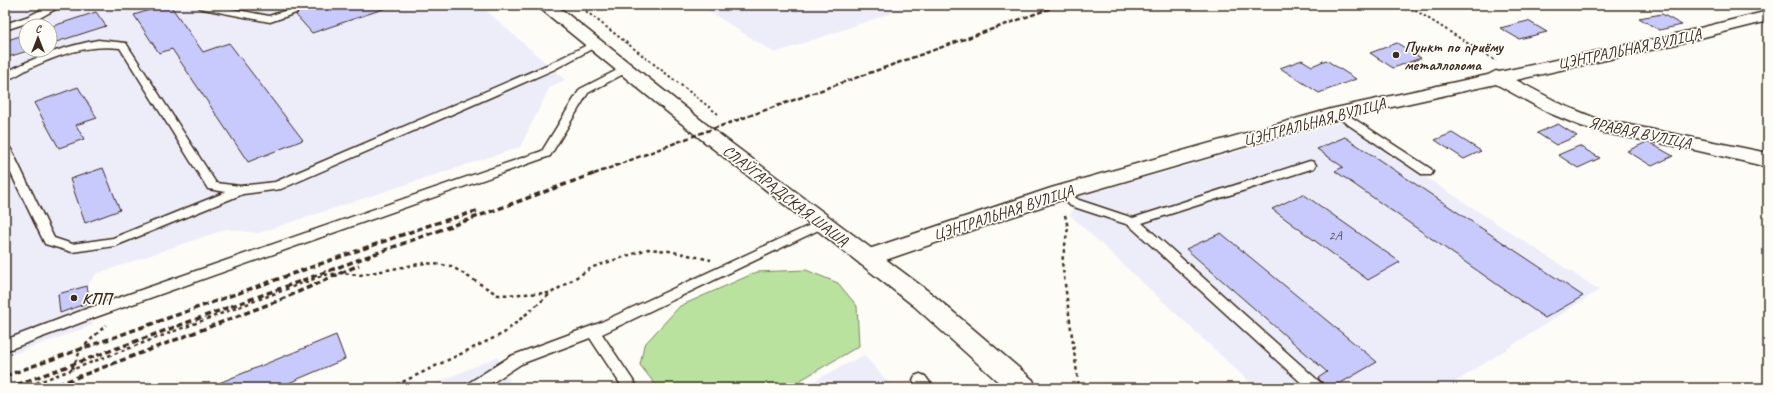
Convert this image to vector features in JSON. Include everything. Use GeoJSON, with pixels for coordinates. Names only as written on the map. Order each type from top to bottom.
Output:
{"type":"FeatureCollection","features":[{"type":"Feature","properties":{"kind":"street","name":"СЛАЎГАРАДСКАЯ ШАША"},"geometry":{"type":"LineString","coordinates":[[546,5],[625,69],[923,300],[1023,388]]}},
{"type":"Feature","properties":{"kind":"street","name":"ЦЭНТРАЛЬНАЯ ВУЛІЦА"},"geometry":{"type":"LineString","coordinates":[[868,258],[1059,193],[1338,113],[1506,75],[1664,42],[1768,16]]}},
{"type":"Feature","properties":{"kind":"street","name":"ЯРАВАЯ ВУЛІЦА"},"geometry":{"type":"LineString","coordinates":[[1506,75],[1556,109],[1588,122],[1605,127],[1686,142],[1768,160]]}},
{"type":"Feature","properties":{"kind":"lane"},"geometry":{"type":"LineString","coordinates":[[5,26],[15,24],[48,11],[58,5]]}},
{"type":"Feature","properties":{"kind":"lane"},"geometry":{"type":"LineString","coordinates":[[203,6],[270,19],[294,11]]}},
{"type":"Feature","properties":{"kind":"lane"},"geometry":{"type":"LineString","coordinates":[[5,77],[20,68],[74,49],[99,43],[123,45],[212,186],[241,190],[277,186],[551,67],[594,44]]}},
{"type":"Feature","properties":{"kind":"lane"},"geometry":{"type":"LineString","coordinates":[[5,346],[91,313],[546,153],[584,91],[625,69]]}},
{"type":"Feature","properties":{"kind":"lane"},"geometry":{"type":"LineString","coordinates":[[1338,113],[1428,172]]}},
{"type":"Feature","properties":{"kind":"lane"},"geometry":{"type":"LineString","coordinates":[[5,149],[49,242],[72,248],[115,242],[241,190]]}},
{"type":"Feature","properties":{"kind":"lane"},"geometry":{"type":"LineString","coordinates":[[1133,222],[1310,165]]}},
{"type":"Feature","properties":{"kind":"lane"},"geometry":{"type":"LineString","coordinates":[[1059,193],[1075,203],[1133,222],[1317,388]]}},
{"type":"Feature","properties":{"kind":"lane"},"geometry":{"type":"LineString","coordinates":[[472,388],[516,360],[594,332],[823,223]]}},
{"type":"Feature","properties":{"kind":"lane"},"geometry":{"type":"LineString","coordinates":[[594,332],[631,388]]}},
{"type":"Feature","properties":{"kind":"path"},"geometry":{"type":"LineString","coordinates":[[578,5],[718,114]]}},
{"type":"Feature","properties":{"kind":"path"},"geometry":{"type":"LineString","coordinates":[[1407,5],[1506,75]]}},
{"type":"Feature","properties":{"kind":"path"},"geometry":{"type":"LineString","coordinates":[[1059,193],[1068,228],[1062,262],[1079,388]]}},
{"type":"Feature","properties":{"kind":"path"},"geometry":{"type":"LineString","coordinates":[[390,388],[504,333],[551,293],[593,267],[648,249],[669,251],[734,265]]}},
{"type":"Feature","properties":{"kind":"path"},"geometry":{"type":"LineString","coordinates":[[23,388],[324,275],[341,273],[360,275],[425,263],[451,266],[498,295],[551,293]]}},
{"type":"Feature","properties":{"kind":"path"},"geometry":{"type":"LineString","coordinates":[[72,370],[81,349],[107,324]]}},
{"type":"Feature","properties":{"kind":"shaded area"},"geometry":{"type":"Polygon","coordinates":[[[5,5],[165,5],[134,15],[159,53],[195,41],[170,5],[378,5],[382,9],[394,5],[480,5],[565,80],[550,87],[520,147],[258,233],[226,229],[96,274],[87,286],[93,325],[5,357],[5,61],[18,56],[18,58],[58,58],[58,42],[82,34],[58,42],[58,18],[18,18],[18,54],[5,58],[5,5]]]}},
{"type":"Feature","properties":{"kind":"shaded area"},"geometry":{"type":"Polygon","coordinates":[[[699,5],[915,5],[775,53],[699,5]]]}},
{"type":"Feature","properties":{"kind":"shaded area"},"geometry":{"type":"Polygon","coordinates":[[[1341,122],[1599,290],[1446,388],[1256,388],[1070,215],[1080,196],[1341,122]]]}},
{"type":"Feature","properties":{"kind":"shaded area"},"geometry":{"type":"Polygon","coordinates":[[[864,355],[893,388],[800,388],[864,355]]]}},
{"type":"Feature","properties":{"kind":"shaded area"},"geometry":{"type":"Polygon","coordinates":[[[497,357],[504,367],[512,388],[424,388],[497,357]]]}},
{"type":"Feature","properties":{"kind":"green space"},"geometry":{"type":"Polygon","coordinates":[[[806,270],[838,283],[857,306],[859,346],[787,388],[658,388],[640,365],[644,345],[680,306],[757,272],[806,270]]]}},
{"type":"Feature","properties":{"kind":"building"},"geometry":{"type":"Polygon","coordinates":[[[165,5],[170,5],[203,52],[229,43],[303,140],[248,162],[172,49],[159,53],[134,15],[165,5]]]}},
{"type":"Feature","properties":{"kind":"building"},"geometry":{"type":"Polygon","coordinates":[[[288,5],[386,5],[386,8],[312,33],[296,15],[299,10],[288,5]]]}},
{"type":"Feature","properties":{"kind":"building"},"geometry":{"type":"Polygon","coordinates":[[[96,12],[106,26],[58,41],[58,24],[96,12]]]}},
{"type":"Feature","properties":{"kind":"building"},"geometry":{"type":"Polygon","coordinates":[[[1662,14],[1682,25],[1659,30],[1639,18],[1662,14]]]}},
{"type":"Feature","properties":{"kind":"building"},"geometry":{"type":"Polygon","coordinates":[[[1528,21],[1547,32],[1519,39],[1500,28],[1528,21]]]}},
{"type":"Feature","properties":{"kind":"building"},"geometry":{"type":"Polygon","coordinates":[[[18,37],[18,54],[5,58],[5,41],[18,37]]]}},
{"type":"Feature","properties":{"kind":"building","name":"Пункт по приёму металлолома"},"geometry":{"type":"Polygon","coordinates":[[[1397,43],[1421,58],[1393,68],[1370,53],[1397,43]]]}},
{"type":"Feature","properties":{"kind":"building"},"geometry":{"type":"Polygon","coordinates":[[[1302,60],[1312,66],[1326,60],[1356,79],[1319,93],[1280,68],[1302,60]]]}},
{"type":"Feature","properties":{"kind":"building"},"geometry":{"type":"Polygon","coordinates":[[[78,87],[97,118],[76,125],[84,139],[59,148],[34,103],[78,87]]]}},
{"type":"Feature","properties":{"kind":"building"},"geometry":{"type":"Polygon","coordinates":[[[1558,124],[1577,136],[1556,145],[1537,133],[1558,124]]]}},
{"type":"Feature","properties":{"kind":"building"},"geometry":{"type":"Polygon","coordinates":[[[1452,133],[1481,151],[1464,159],[1435,140],[1452,133]]]}},
{"type":"Feature","properties":{"kind":"building"},"geometry":{"type":"Polygon","coordinates":[[[1345,137],[1583,296],[1545,318],[1335,171],[1343,167],[1317,149],[1345,137]]]}},
{"type":"Feature","properties":{"kind":"building"},"geometry":{"type":"Polygon","coordinates":[[[1647,142],[1673,156],[1652,166],[1627,151],[1647,142]]]}},
{"type":"Feature","properties":{"kind":"building"},"geometry":{"type":"Polygon","coordinates":[[[1579,146],[1600,158],[1578,168],[1558,155],[1579,146]]]}},
{"type":"Feature","properties":{"kind":"building"},"geometry":{"type":"Polygon","coordinates":[[[103,168],[120,210],[85,223],[70,179],[103,168]]]}},
{"type":"Feature","properties":{"kind":"building"},"geometry":{"type":"Polygon","coordinates":[[[1303,194],[1400,262],[1368,280],[1272,209],[1303,194]]]}},
{"type":"Feature","properties":{"kind":"building"},"geometry":{"type":"Polygon","coordinates":[[[1221,233],[1377,362],[1332,388],[1325,388],[1323,383],[1318,378],[1327,372],[1186,249],[1221,233]]]}},
{"type":"Feature","properties":{"kind":"building","name":"КПП"},"geometry":{"type":"Polygon","coordinates":[[[87,286],[90,302],[60,313],[58,294],[87,286]]]}},
{"type":"Feature","properties":{"kind":"building"},"geometry":{"type":"Polygon","coordinates":[[[336,335],[345,359],[277,388],[207,388],[336,335]]]}},
{"type":"Feature","properties":{"kind":"railway"},"geometry":{"type":"LineString","coordinates":[[594,174],[704,132],[1060,5]]}},
{"type":"Feature","properties":{"kind":"railway"},"geometry":{"type":"LineString","coordinates":[[8,388],[596,173]]}},
{"type":"Feature","properties":{"kind":"railway"},"geometry":{"type":"LineString","coordinates":[[5,376],[427,226],[477,211]]}},
{"type":"Feature","properties":{"kind":"railway"},"geometry":{"type":"LineString","coordinates":[[49,388],[280,300],[359,265]]}},
{"type":"Feature","properties":{"kind":"place","name":"Пункт по приёму металлолома"},"geometry":{"type":"Point","coordinates":[1396,55]}},
{"type":"Feature","properties":{"kind":"place","name":"КПП"},"geometry":{"type":"Point","coordinates":[74,298]}}]}
